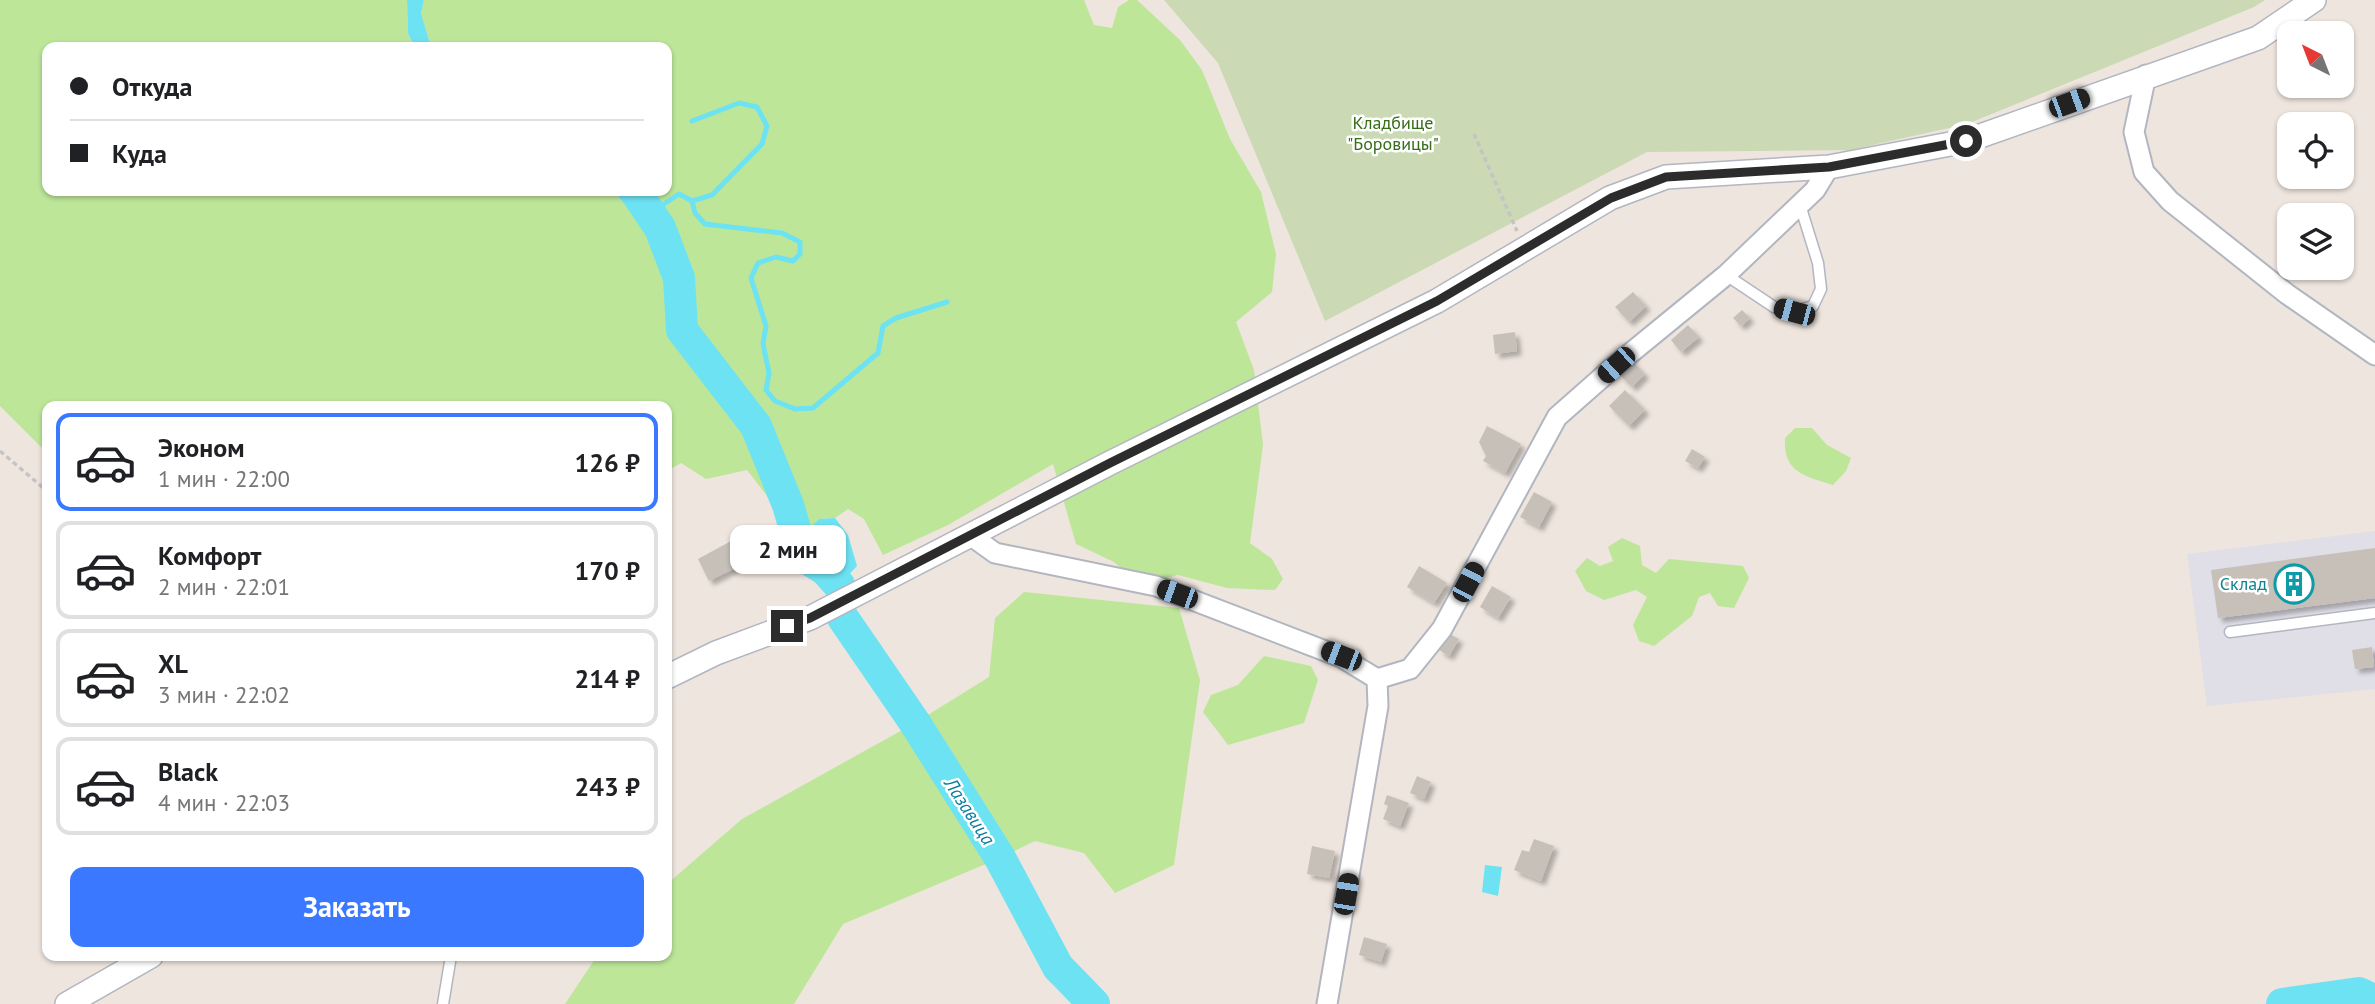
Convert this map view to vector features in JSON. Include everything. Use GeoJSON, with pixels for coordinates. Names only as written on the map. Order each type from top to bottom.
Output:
{"type":"FeatureCollection","features":[{"type":"Feature","properties":{"kind":"street"},"geometry":{"type":"LineString","coordinates":[[672,675],[716,653],[810,618],[1122,457],[1437,301],[1611,198],[1666,177],[1829,167],[1966,141],[2146,75],[2258,38],[2314,0]]}},
{"type":"Feature","properties":{"kind":"street"},"geometry":{"type":"LineString","coordinates":[[2146,75],[2134,132],[2144,172],[2170,201],[2287,294],[2375,355]]}},
{"type":"Feature","properties":{"kind":"street"},"geometry":{"type":"LineString","coordinates":[[970,535],[995,553],[1156,586],[1341,656],[1377,679],[1410,669],[1442,629],[1557,417],[1726,275],[1815,190],[1829,167]]}},
{"type":"Feature","properties":{"kind":"street"},"geometry":{"type":"LineString","coordinates":[[1327,1004],[1378,706],[1377,679]]}},
{"type":"Feature","properties":{"kind":"street"},"geometry":{"type":"LineString","coordinates":[[67,1004],[142,961]]}},
{"type":"Feature","properties":{"kind":"lane"},"geometry":{"type":"LineString","coordinates":[[1726,275],[1774,307],[1794,312],[1813,306],[1821,289],[1818,264],[1800,205]]}},
{"type":"Feature","properties":{"kind":"lane"},"geometry":{"type":"LineString","coordinates":[[2230,632],[2375,613]]}},
{"type":"Feature","properties":{"kind":"lane"},"geometry":{"type":"LineString","coordinates":[[443,1004],[450,961]]}},
{"type":"Feature","properties":{"kind":"path"},"geometry":{"type":"LineString","coordinates":[[1474,134],[1525,249]]}},
{"type":"Feature","properties":{"kind":"path"},"geometry":{"type":"LineString","coordinates":[[0,451],[42,487]]}},
{"type":"Feature","properties":{"kind":"shaded area"},"geometry":{"type":"Polygon","coordinates":[[[2375,531],[2375,689],[2207,706],[2187,554],[2375,531]]]}},
{"type":"Feature","properties":{"kind":"green space"},"geometry":{"type":"Polygon","coordinates":[[[0,0],[407,0],[408,33],[412,42],[42,42],[42,196],[618,196],[652,238],[665,277],[679,277],[665,232],[646,196],[672,196],[672,42],[430,42],[421,13],[424,0],[1084,0],[1094,25],[1112,28],[1118,7],[1129,0],[1137,0],[1180,40],[1202,70],[1230,139],[1261,192],[1276,254],[1272,292],[1236,322],[1254,370],[1263,445],[1250,543],[1272,559],[1283,579],[1275,590],[1227,588],[1178,575],[1162,579],[1124,571],[1114,562],[1076,544],[1053,464],[948,525],[883,555],[864,519],[848,509],[835,518],[819,519],[798,539],[795,552],[771,501],[747,470],[706,479],[681,463],[672,468],[672,401],[42,401],[42,448],[0,406],[0,0]]]}},
{"type":"Feature","properties":{"kind":"green space","name":"Кладбище \"Боровицы\""},"geometry":{"type":"Polygon","coordinates":[[[1164,0],[2265,0],[2254,7],[1967,124],[1850,150],[1647,152],[1325,321],[1218,63],[1164,0]]]}},
{"type":"Feature","properties":{"kind":"green space"},"geometry":{"type":"Polygon","coordinates":[[[1795,428],[1812,428],[1827,445],[1851,458],[1846,471],[1833,485],[1805,475],[1792,466],[1785,450],[1785,438],[1795,428]]]}},
{"type":"Feature","properties":{"kind":"green space"},"geometry":{"type":"Polygon","coordinates":[[[1622,538],[1640,546],[1642,565],[1656,573],[1669,559],[1743,566],[1749,578],[1734,608],[1718,606],[1710,593],[1699,597],[1692,616],[1654,646],[1639,641],[1633,625],[1647,597],[1636,590],[1604,600],[1586,591],[1575,571],[1587,558],[1600,566],[1613,561],[1608,547],[1622,538]]]}},
{"type":"Feature","properties":{"kind":"green space"},"geometry":{"type":"Polygon","coordinates":[[[1024,592],[1179,608],[1200,680],[1174,865],[1115,893],[1084,853],[1035,841],[843,924],[794,1004],[565,1004],[594,961],[672,961],[672,880],[742,819],[915,723],[989,677],[995,618],[1024,592]]]}},
{"type":"Feature","properties":{"kind":"green space"},"geometry":{"type":"Polygon","coordinates":[[[1264,656],[1311,666],[1318,680],[1304,723],[1228,745],[1203,712],[1211,695],[1238,685],[1264,656]]]}},
{"type":"Feature","properties":{"kind":"water"},"geometry":{"type":"Polygon","coordinates":[[[407,0],[424,0],[421,13],[430,42],[412,42],[408,33],[407,0]]]}},
{"type":"Feature","properties":{"kind":"water"},"geometry":{"type":"Polygon","coordinates":[[[618,196],[646,196],[665,233],[679,278],[665,277],[652,238],[618,196]]]}},
{"type":"Feature","properties":{"kind":"water"},"geometry":{"type":"Polygon","coordinates":[[[835,518],[848,535],[857,566],[839,585],[824,588],[802,574],[795,552],[798,539],[819,519],[835,518]]]}},
{"type":"Feature","properties":{"kind":"water"},"geometry":{"type":"Polygon","coordinates":[[[1485,865],[1502,867],[1498,896],[1482,892],[1485,865]]]}},
{"type":"Feature","properties":{"kind":"building"},"geometry":{"type":"Polygon","coordinates":[[[1633,292],[1646,306],[1629,322],[1615,307],[1633,292]]]}},
{"type":"Feature","properties":{"kind":"building"},"geometry":{"type":"Polygon","coordinates":[[[1742,310],[1750,318],[1741,326],[1733,318],[1742,310]]]}},
{"type":"Feature","properties":{"kind":"building"},"geometry":{"type":"Polygon","coordinates":[[[1688,325],[1699,337],[1681,352],[1671,340],[1688,325]]]}},
{"type":"Feature","properties":{"kind":"building"},"geometry":{"type":"Polygon","coordinates":[[[1515,332],[1517,351],[1495,354],[1493,335],[1515,332]]]}},
{"type":"Feature","properties":{"kind":"building"},"geometry":{"type":"Polygon","coordinates":[[[1632,361],[1645,374],[1632,387],[1619,374],[1632,361]]]}},
{"type":"Feature","properties":{"kind":"building"},"geometry":{"type":"Polygon","coordinates":[[[1625,390],[1645,410],[1629,426],[1609,406],[1625,390]]]}},
{"type":"Feature","properties":{"kind":"building"},"geometry":{"type":"Polygon","coordinates":[[[1487,426],[1521,444],[1505,473],[1483,461],[1486,456],[1479,442],[1487,426]]]}},
{"type":"Feature","properties":{"kind":"building"},"geometry":{"type":"Polygon","coordinates":[[[1692,449],[1705,457],[1698,468],[1685,461],[1692,449]]]}},
{"type":"Feature","properties":{"kind":"building"},"geometry":{"type":"Polygon","coordinates":[[[1534,492],[1552,502],[1539,527],[1520,517],[1534,492]]]}},
{"type":"Feature","properties":{"kind":"building"},"geometry":{"type":"Polygon","coordinates":[[[731,541],[740,560],[733,564],[735,568],[709,581],[698,559],[731,541]]]}},
{"type":"Feature","properties":{"kind":"building","name":"Склад"},"geometry":{"type":"Polygon","coordinates":[[[2375,548],[2375,598],[2218,618],[2211,570],[2375,548]]]}},
{"type":"Feature","properties":{"kind":"building"},"geometry":{"type":"Polygon","coordinates":[[[1419,566],[1447,583],[1434,603],[1407,587],[1419,566]]]}},
{"type":"Feature","properties":{"kind":"building"},"geometry":{"type":"Polygon","coordinates":[[[1492,586],[1511,597],[1498,618],[1480,607],[1492,586]]]}},
{"type":"Feature","properties":{"kind":"building"},"geometry":{"type":"Polygon","coordinates":[[[1448,633],[1459,639],[1449,656],[1439,650],[1448,633]]]}},
{"type":"Feature","properties":{"kind":"building"},"geometry":{"type":"Polygon","coordinates":[[[2372,647],[2374,667],[2355,669],[2352,650],[2372,647]]]}},
{"type":"Feature","properties":{"kind":"building"},"geometry":{"type":"Polygon","coordinates":[[[1417,776],[1431,782],[1424,799],[1410,793],[1417,776]]]}},
{"type":"Feature","properties":{"kind":"building"},"geometry":{"type":"Polygon","coordinates":[[[1387,795],[1409,803],[1400,826],[1383,819],[1388,806],[1384,804],[1387,795]]]}},
{"type":"Feature","properties":{"kind":"building"},"geometry":{"type":"Polygon","coordinates":[[[1534,839],[1554,846],[1541,881],[1514,870],[1522,850],[1529,852],[1534,839]]]}},
{"type":"Feature","properties":{"kind":"building"},"geometry":{"type":"Polygon","coordinates":[[[1312,846],[1335,851],[1329,878],[1307,874],[1312,846]]]}},
{"type":"Feature","properties":{"kind":"building"},"geometry":{"type":"Polygon","coordinates":[[[1364,937],[1387,944],[1381,962],[1359,955],[1364,937]]]}},
{"type":"Feature","properties":{"kind":"waterway"},"geometry":{"type":"LineString","coordinates":[[692,121],[739,103],[757,107],[767,126],[762,144],[712,195],[692,201]]}},
{"type":"Feature","properties":{"kind":"waterway"},"geometry":{"type":"LineString","coordinates":[[650,213],[679,194],[692,201],[695,213],[705,224],[782,233],[800,242],[800,254],[793,261],[776,257],[758,263],[751,278],[766,326],[763,344],[769,373],[766,390],[775,401],[795,409],[813,408],[878,353],[883,326],[896,318],[947,302]]}},
{"type":"Feature","properties":{"kind":"waterway","name":"Лазавица"},"geometry":{"type":"LineString","coordinates":[[638,196],[660,228],[679,278],[682,330],[756,426],[788,505],[798,539],[839,585]]}},
{"type":"Feature","properties":{"kind":"waterway","name":"Лазавица"},"geometry":{"type":"LineString","coordinates":[[843,618],[915,723],[1000,858],[1058,967],[1094,1004]]}},
{"type":"Feature","properties":{"kind":"waterway","name":"Лазавица"},"geometry":{"type":"LineString","coordinates":[[2282,1004],[2359,993],[2375,1001]]}},
{"type":"Feature","properties":{"kind":"place","name":"Склад"},"geometry":{"type":"Point","coordinates":[2294,584]}},
{"type":"Feature","properties":{"kind":"route"},"geometry":{"type":"LineString","coordinates":[[787,626],[810,618],[1110,463],[1437,301],[1611,198],[1666,177],[1829,167],[1966,141]]}}]}
